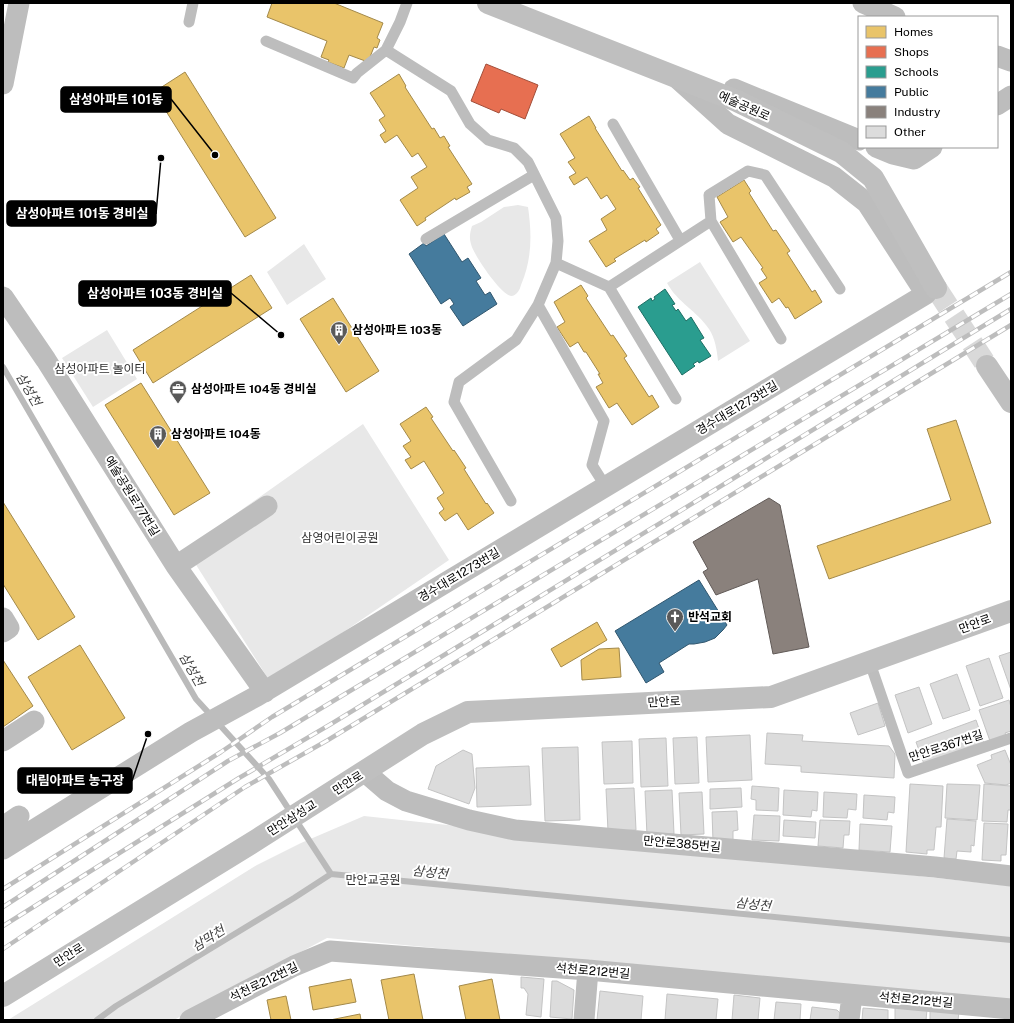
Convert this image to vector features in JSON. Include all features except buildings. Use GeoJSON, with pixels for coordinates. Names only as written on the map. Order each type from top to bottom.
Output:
{"type":"FeatureCollection","features":[{"type":"Feature","properties":{"kind":"street"},"geometry":{"type":"LineString","coordinates":[[3,84],[19,3]]}},
{"type":"Feature","properties":{"kind":"street","name":"예술공원로"},"geometry":{"type":"LineString","coordinates":[[488,3],[737,101],[841,152],[873,178],[936,288]]}},
{"type":"Feature","properties":{"kind":"street"},"geometry":{"type":"LineString","coordinates":[[862,3],[893,16]]}},
{"type":"Feature","properties":{"kind":"street"},"geometry":{"type":"LineString","coordinates":[[998,56],[1011,61]]}},
{"type":"Feature","properties":{"kind":"street"},"geometry":{"type":"LineString","coordinates":[[677,78],[726,86],[858,140]]}},
{"type":"Feature","properties":{"kind":"street","name":"경수대로1273번길"},"geometry":{"type":"LineString","coordinates":[[3,849],[191,732],[261,694],[926,294],[867,203],[834,177],[728,124],[677,78]]}},
{"type":"Feature","properties":{"kind":"street"},"geometry":{"type":"LineString","coordinates":[[998,104],[1011,96]]}},
{"type":"Feature","properties":{"kind":"street"},"geometry":{"type":"LineString","coordinates":[[878,148],[892,154],[914,159],[930,148]]}},
{"type":"Feature","properties":{"kind":"street","name":"예술공원로77번길"},"geometry":{"type":"LineString","coordinates":[[3,297],[46,360],[176,566],[261,694]]}},
{"type":"Feature","properties":{"kind":"street"},"geometry":{"type":"LineString","coordinates":[[987,366],[1011,402]]}},
{"type":"Feature","properties":{"kind":"street"},"geometry":{"type":"LineString","coordinates":[[176,566],[267,506]]}},
{"type":"Feature","properties":{"kind":"street","name":"만안로"},"geometry":{"type":"LineString","coordinates":[[326,796],[423,734],[468,712],[771,697],[1011,612]]}},
{"type":"Feature","properties":{"kind":"street"},"geometry":{"type":"LineString","coordinates":[[3,618],[9,628],[3,632]]}},
{"type":"Feature","properties":{"kind":"street"},"geometry":{"type":"LineString","coordinates":[[3,740],[34,721]]}},
{"type":"Feature","properties":{"kind":"street","name":"만안로385번길"},"geometry":{"type":"LineString","coordinates":[[365,772],[387,791],[406,801],[469,820],[515,830],[935,867],[1011,876]]}},
{"type":"Feature","properties":{"kind":"street","name":"만안삼성교"},"geometry":{"type":"LineString","coordinates":[[258,840],[326,796]]}},
{"type":"Feature","properties":{"kind":"street","name":"만안로"},"geometry":{"type":"LineString","coordinates":[[3,996],[258,840]]}},
{"type":"Feature","properties":{"kind":"street","name":"석천로212번길"},"geometry":{"type":"LineString","coordinates":[[190,1020],[288,969],[330,951],[588,970],[1011,1009]]}},
{"type":"Feature","properties":{"kind":"street"},"geometry":{"type":"LineString","coordinates":[[584,1020],[588,970]]}},
{"type":"Feature","properties":{"kind":"street"},"geometry":{"type":"LineString","coordinates":[[849,1020],[852,994]]}},
{"type":"Feature","properties":{"kind":"lane"},"geometry":{"type":"LineString","coordinates":[[189,22],[193,3]]}},
{"type":"Feature","properties":{"kind":"lane"},"geometry":{"type":"LineString","coordinates":[[266,41],[353,78],[357,73],[386,50],[400,22],[407,3]]}},
{"type":"Feature","properties":{"kind":"lane"},"geometry":{"type":"LineString","coordinates":[[386,50],[451,91],[470,124],[488,140],[514,148],[528,162],[556,218],[558,241],[556,263],[538,305],[516,340],[459,382],[454,402],[510,501]]}},
{"type":"Feature","properties":{"kind":"lane"},"geometry":{"type":"LineString","coordinates":[[613,124],[680,240]]}},
{"type":"Feature","properties":{"kind":"lane"},"geometry":{"type":"LineString","coordinates":[[781,339],[711,221],[709,195],[748,171],[765,174],[840,289]]}},
{"type":"Feature","properties":{"kind":"lane"},"geometry":{"type":"LineString","coordinates":[[426,239],[534,175]]}},
{"type":"Feature","properties":{"kind":"lane"},"geometry":{"type":"LineString","coordinates":[[608,287],[711,221]]}},
{"type":"Feature","properties":{"kind":"lane"},"geometry":{"type":"LineString","coordinates":[[556,263],[608,287],[676,399]]}},
{"type":"Feature","properties":{"kind":"lane"},"geometry":{"type":"LineString","coordinates":[[538,305],[604,421],[592,465],[606,487]]}},
{"type":"Feature","properties":{"kind":"lane","name":"만안로367번길"},"geometry":{"type":"LineString","coordinates":[[870,662],[908,773],[1011,738]]}},
{"type":"Feature","properties":{"kind":"green space"},"geometry":{"type":"Polygon","coordinates":[[[518,205],[528,207],[530,247],[525,275],[520,288],[517,294],[511,296],[506,294],[494,282],[482,265],[470,242],[470,235],[472,226],[504,207],[518,205]]]}},
{"type":"Feature","properties":{"kind":"green space"},"geometry":{"type":"Polygon","coordinates":[[[304,244],[326,279],[287,305],[267,272],[304,244]]]}},
{"type":"Feature","properties":{"kind":"green space"},"geometry":{"type":"Polygon","coordinates":[[[700,262],[750,341],[718,361],[713,336],[709,329],[699,317],[671,290],[667,283],[700,262]]]}},
{"type":"Feature","properties":{"kind":"green space","name":"삼성아파트 놀이터"},"geometry":{"type":"Polygon","coordinates":[[[107,330],[137,379],[93,407],[62,358],[107,330]]]}},
{"type":"Feature","properties":{"kind":"green space","name":"삼영어린이공원"},"geometry":{"type":"Polygon","coordinates":[[[363,424],[449,560],[279,676],[269,680],[186,549],[363,424]]]}},
{"type":"Feature","properties":{"kind":"green space","name":"만안교공원"},"geometry":{"type":"Polygon","coordinates":[[[364,816],[1011,886],[1011,1001],[327,938],[174,1020],[8,1020],[257,865],[301,843],[364,816]]]}},
{"type":"Feature","properties":{"kind":"waterway","name":"삼성천"},"geometry":{"type":"LineString","coordinates":[[3,367],[196,699],[269,779],[331,874],[1011,940]]}},
{"type":"Feature","properties":{"kind":"waterway","name":"삼막천"},"geometry":{"type":"LineString","coordinates":[[97,1020],[116,1006],[331,874]]}},
{"type":"Feature","properties":{"kind":"tunnel"},"geometry":{"type":"LineString","coordinates":[[936,288],[987,366]]}},
{"type":"Feature","properties":{"kind":"railway"},"geometry":{"type":"LineString","coordinates":[[3,889],[221,752],[272,717],[1011,272]]}},
{"type":"Feature","properties":{"kind":"railway"},"geometry":{"type":"LineString","coordinates":[[3,907],[228,761],[280,733],[1011,294]]}},
{"type":"Feature","properties":{"kind":"railway"},"geometry":{"type":"LineString","coordinates":[[3,926],[239,778],[331,724],[1011,309]]}},
{"type":"Feature","properties":{"kind":"railway"},"geometry":{"type":"LineString","coordinates":[[3,949],[245,787],[328,740],[1011,325]]}},
{"type":"Feature","properties":{"kind":"place","name":"삼성아파트 101동"},"geometry":{"type":"Point","coordinates":[215,155]}},
{"type":"Feature","properties":{"kind":"place","name":"삼성아파트 101동 경비실"},"geometry":{"type":"Point","coordinates":[161,158]}},
{"type":"Feature","properties":{"kind":"place","name":"삼성아파트 103동 경비실"},"geometry":{"type":"Point","coordinates":[281,335]}},
{"type":"Feature","properties":{"kind":"place","name":"삼성아파트 103동"},"geometry":{"type":"Point","coordinates":[339,345]}},
{"type":"Feature","properties":{"kind":"place","name":"삼성아파트 104동 경비실"},"geometry":{"type":"Point","coordinates":[178,404]}},
{"type":"Feature","properties":{"kind":"place","name":"삼성아파트 104동"},"geometry":{"type":"Point","coordinates":[158,449]}},
{"type":"Feature","properties":{"kind":"place","name":"반석교회"},"geometry":{"type":"Point","coordinates":[675,632]}},
{"type":"Feature","properties":{"kind":"place","name":"대림아파트 농구장"},"geometry":{"type":"Point","coordinates":[148,734]}}]}
